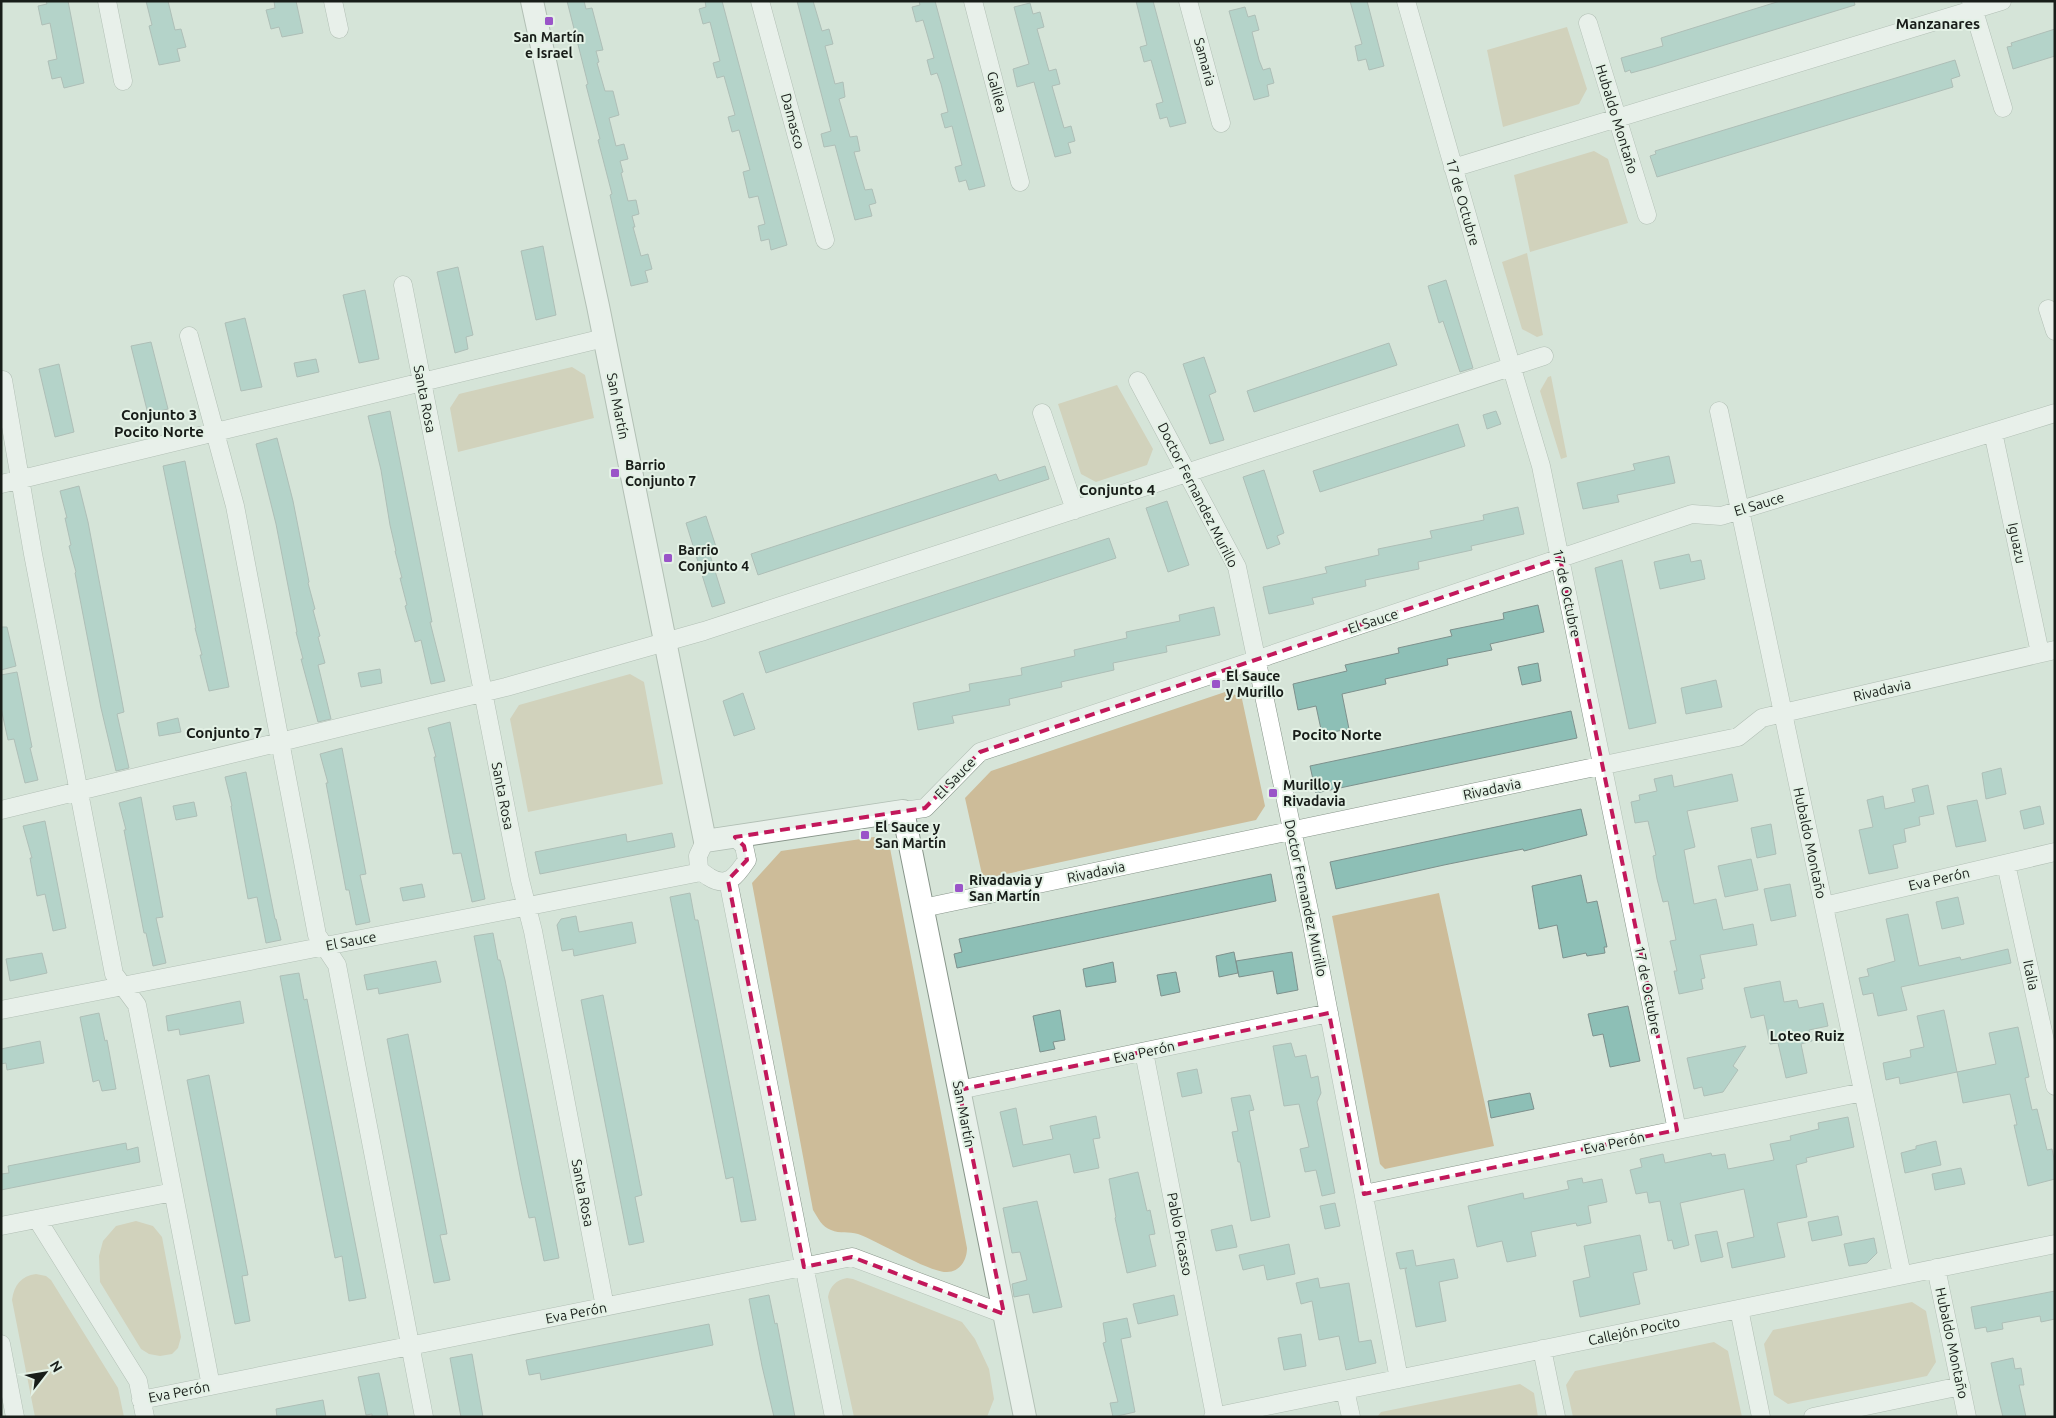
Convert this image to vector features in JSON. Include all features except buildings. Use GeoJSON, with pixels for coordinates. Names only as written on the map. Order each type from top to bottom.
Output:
{"type":"FeatureCollection","features":[{"type":"Feature","properties":{"kind":"street"},"geometry":{"type":"LineString","coordinates":[[107,1],[123,81]]}},
{"type":"Feature","properties":{"kind":"street"},"geometry":{"type":"LineString","coordinates":[[333,1],[339,29]]}},
{"type":"Feature","properties":{"kind":"street","name":"San Martín"},"geometry":{"type":"LineString","coordinates":[[532,1],[604,338],[705,841]]}},
{"type":"Feature","properties":{"kind":"street","name":"Damasco"},"geometry":{"type":"LineString","coordinates":[[760,1],[825,240]]}},
{"type":"Feature","properties":{"kind":"street","name":"Galilea"},"geometry":{"type":"LineString","coordinates":[[973,1],[1020,182]]}},
{"type":"Feature","properties":{"kind":"street","name":"Samaria"},"geometry":{"type":"LineString","coordinates":[[1188,1],[1221,123]]}},
{"type":"Feature","properties":{"kind":"street","name":"17 de Octubre"},"geometry":{"type":"LineString","coordinates":[[1406,1],[1423,65],[1541,466],[1676,1130]]}},
{"type":"Feature","properties":{"kind":"street"},"geometry":{"type":"LineString","coordinates":[[1453,168],[1972,6],[2002,1]]}},
{"type":"Feature","properties":{"kind":"street"},"geometry":{"type":"LineString","coordinates":[[1972,6],[2003,108]]}},
{"type":"Feature","properties":{"kind":"street","name":"Hubaldo Montaño"},"geometry":{"type":"LineString","coordinates":[[1588,23],[1647,215]]}},
{"type":"Feature","properties":{"kind":"street","name":"Santa Rosa"},"geometry":{"type":"LineString","coordinates":[[403,285],[520,880],[533,930],[605,1307]]}},
{"type":"Feature","properties":{"kind":"street"},"geometry":{"type":"LineString","coordinates":[[2048,308],[2055,331]]}},
{"type":"Feature","properties":{"kind":"street"},"geometry":{"type":"LineString","coordinates":[[189,336],[235,506],[317,935],[337,965],[424,1417]]}},
{"type":"Feature","properties":{"kind":"street"},"geometry":{"type":"LineString","coordinates":[[1,484],[604,338]]}},
{"type":"Feature","properties":{"kind":"street"},"geometry":{"type":"LineString","coordinates":[[1,810],[483,693],[665,642],[1544,356]]}},
{"type":"Feature","properties":{"kind":"street"},"geometry":{"type":"LineString","coordinates":[[3,380],[20,480],[114,974],[137,1005],[211,1386]]}},
{"type":"Feature","properties":{"kind":"street","name":"Doctor Fernandez Murillo"},"geometry":{"type":"LineString","coordinates":[[1138,380],[1237,567],[1329,1013],[1399,1379]]}},
{"type":"Feature","properties":{"kind":"street","name":"Hubaldo Montaño"},"geometry":{"type":"LineString","coordinates":[[1719,411],[1902,1276]]}},
{"type":"Feature","properties":{"kind":"street"},"geometry":{"type":"LineString","coordinates":[[1042,412],[1075,510]]}},
{"type":"Feature","properties":{"kind":"street","name":"El Sauce"},"geometry":{"type":"LineString","coordinates":[[705,841],[925,808],[980,752],[1692,514],[1722,516],[2055,413]]}},
{"type":"Feature","properties":{"kind":"street","name":"Iguazu"},"geometry":{"type":"LineString","coordinates":[[1993,432],[2048,652]]}},
{"type":"Feature","properties":{"kind":"street","name":"Rivadavia"},"geometry":{"type":"LineString","coordinates":[[923,908],[1738,737],[1762,718],[2048,652]]}},
{"type":"Feature","properties":{"kind":"street","name":"San Martín"},"geometry":{"type":"LineString","coordinates":[[903,812],[1024,1417]]}},
{"type":"Feature","properties":{"kind":"street"},"geometry":{"type":"LineString","coordinates":[[705,841],[697,860],[701,872],[716,881],[728,880],[734,877],[747,860],[744,846],[735,837]]}},
{"type":"Feature","properties":{"kind":"street","name":"Eva Perón"},"geometry":{"type":"LineString","coordinates":[[1824,906],[2055,852]]}},
{"type":"Feature","properties":{"kind":"street","name":"Italia"},"geometry":{"type":"LineString","coordinates":[[2006,864],[2055,1086]]}},
{"type":"Feature","properties":{"kind":"street","name":"El Sauce"},"geometry":{"type":"LineString","coordinates":[[1,1010],[701,872]]}},
{"type":"Feature","properties":{"kind":"street"},"geometry":{"type":"LineString","coordinates":[[728,880],[834,1417]]}},
{"type":"Feature","properties":{"kind":"street","name":"Eva Perón"},"geometry":{"type":"LineString","coordinates":[[959,1090],[1329,1013]]}},
{"type":"Feature","properties":{"kind":"street","name":"Pablo Picasso"},"geometry":{"type":"LineString","coordinates":[[1144,1052],[1214,1417]]}},
{"type":"Feature","properties":{"kind":"street","name":"Eva Perón"},"geometry":{"type":"LineString","coordinates":[[1364,1194],[1863,1092]]}},
{"type":"Feature","properties":{"kind":"street"},"geometry":{"type":"LineString","coordinates":[[1,1226],[173,1192]]}},
{"type":"Feature","properties":{"kind":"street"},"geometry":{"type":"LineString","coordinates":[[37,1219],[138,1381],[143,1408]]}},
{"type":"Feature","properties":{"kind":"street","name":"Callejón Pocito"},"geometry":{"type":"LineString","coordinates":[[1214,1417],[2055,1244]]}},
{"type":"Feature","properties":{"kind":"street","name":"Eva Perón"},"geometry":{"type":"LineString","coordinates":[[143,1408],[211,1386],[852,1257],[1004,1314]]}},
{"type":"Feature","properties":{"kind":"street","name":"Hubaldo Montaño"},"geometry":{"type":"LineString","coordinates":[[1936,1268],[1967,1417]]}},
{"type":"Feature","properties":{"kind":"street"},"geometry":{"type":"LineString","coordinates":[[1739,1309],[1761,1417]]}},
{"type":"Feature","properties":{"kind":"street"},"geometry":{"type":"LineString","coordinates":[[1,1344],[16,1417]]}},
{"type":"Feature","properties":{"kind":"street"},"geometry":{"type":"LineString","coordinates":[[1542,1350],[1556,1417]]}},
{"type":"Feature","properties":{"kind":"street"},"geometry":{"type":"LineString","coordinates":[[1813,1417],[1961,1386]]}},
{"type":"Feature","properties":{"kind":"street"},"geometry":{"type":"LineString","coordinates":[[1345,1390],[1350,1417]]}},
{"type":"Feature","properties":{"kind":"highlighted area"},"geometry":{"type":"Polygon","coordinates":[[[1560,558],[1677,1130],[1364,1194],[1329,1013],[959,1090],[1004,1314],[852,1257],[804,1267],[728,880],[747,860],[744,846],[735,837],[925,808],[980,752],[1560,558]]]}},
{"type":"Feature","properties":{"kind":"shaded area"},"geometry":{"type":"Polygon","coordinates":[[[1567,27],[1587,89],[1579,104],[1503,127],[1487,50],[1567,27]]]}},
{"type":"Feature","properties":{"kind":"shaded area"},"geometry":{"type":"Polygon","coordinates":[[[1594,151],[1608,159],[1628,223],[1530,252],[1514,175],[1594,151]]]}},
{"type":"Feature","properties":{"kind":"shaded area"},"geometry":{"type":"Polygon","coordinates":[[[1527,253],[1543,335],[1537,337],[1522,329],[1502,262],[1527,253]]]}},
{"type":"Feature","properties":{"kind":"shaded area"},"geometry":{"type":"Polygon","coordinates":[[[572,367],[585,375],[594,418],[458,452],[450,408],[459,394],[572,367]]]}},
{"type":"Feature","properties":{"kind":"shaded area"},"geometry":{"type":"Polygon","coordinates":[[[1551,376],[1567,457],[1561,459],[1540,391],[1548,377],[1551,376]]]}},
{"type":"Feature","properties":{"kind":"shaded area"},"geometry":{"type":"Polygon","coordinates":[[[1117,385],[1153,449],[1147,465],[1096,482],[1081,474],[1058,404],[1117,385]]]}},
{"type":"Feature","properties":{"kind":"shaded area"},"geometry":{"type":"Polygon","coordinates":[[[630,674],[644,682],[663,784],[528,812],[510,719],[519,705],[630,674]]]}},
{"type":"Feature","properties":{"kind":"shaded area"},"geometry":{"type":"Polygon","coordinates":[[[1228,691],[1242,699],[1265,806],[1256,820],[983,879],[965,798],[991,771],[1228,691]]]}},
{"type":"Feature","properties":{"kind":"shaded area"},"geometry":{"type":"Polygon","coordinates":[[[874,837],[890,848],[967,1248],[966,1257],[962,1265],[956,1270],[947,1272],[939,1271],[917,1262],[858,1234],[828,1229],[820,1222],[813,1210],[752,883],[781,851],[874,837]]]}},
{"type":"Feature","properties":{"kind":"shaded area"},"geometry":{"type":"Polygon","coordinates":[[[1439,893],[1494,1146],[1385,1169],[1380,1164],[1332,916],[1439,893]]]}},
{"type":"Feature","properties":{"kind":"shaded area"},"geometry":{"type":"Polygon","coordinates":[[[136,1221],[153,1226],[162,1237],[181,1337],[178,1348],[172,1354],[160,1356],[149,1354],[141,1349],[100,1282],[99,1256],[103,1241],[116,1226],[136,1221]]]}},
{"type":"Feature","properties":{"kind":"shaded area"},"geometry":{"type":"Polygon","coordinates":[[[36,1274],[46,1276],[51,1280],[118,1388],[124,1417],[35,1417],[12,1300],[14,1290],[19,1282],[26,1277],[36,1274]]]}},
{"type":"Feature","properties":{"kind":"shaded area"},"geometry":{"type":"Polygon","coordinates":[[[847,1278],[962,1322],[975,1339],[989,1369],[994,1399],[987,1417],[854,1417],[828,1297],[834,1284],[847,1278]]]}},
{"type":"Feature","properties":{"kind":"shaded area"},"geometry":{"type":"Polygon","coordinates":[[[1912,1302],[1926,1311],[1936,1362],[1927,1376],[1788,1404],[1774,1395],[1764,1344],[1773,1330],[1912,1302]]]}},
{"type":"Feature","properties":{"kind":"shaded area"},"geometry":{"type":"Polygon","coordinates":[[[1714,1342],[1728,1351],[1742,1417],[1573,1417],[1566,1385],[1575,1371],[1714,1342]]]}},
{"type":"Feature","properties":{"kind":"shaded area"},"geometry":{"type":"Polygon","coordinates":[[[1520,1384],[1534,1393],[1538,1417],[1377,1417],[1381,1412],[1520,1384]]]}},
{"type":"Feature","properties":{"kind":"place","name":"San Martín e Israel"},"geometry":{"type":"Point","coordinates":[549,21]}},
{"type":"Feature","properties":{"kind":"place","name":"Barrio Conjunto 7"},"geometry":{"type":"Point","coordinates":[615,473]}},
{"type":"Feature","properties":{"kind":"place","name":"Barrio Conjunto 4"},"geometry":{"type":"Point","coordinates":[668,558]}},
{"type":"Feature","properties":{"kind":"place","name":"El Sauce y Murillo"},"geometry":{"type":"Point","coordinates":[1216,684]}},
{"type":"Feature","properties":{"kind":"place","name":"Murillo y Rivadavia"},"geometry":{"type":"Point","coordinates":[1273,793]}},
{"type":"Feature","properties":{"kind":"place","name":"El Sauce y San Martín"},"geometry":{"type":"Point","coordinates":[865,835]}},
{"type":"Feature","properties":{"kind":"place","name":"Rivadavia y San Martín"},"geometry":{"type":"Point","coordinates":[959,888]}},
{"type":"Feature","properties":{"kind":"district","name":"Manzanares"},"geometry":{"type":"Point","coordinates":[1938,24]}},
{"type":"Feature","properties":{"kind":"district","name":"Conjunto 3 Pocito Norte"},"geometry":{"type":"Point","coordinates":[159,424]}},
{"type":"Feature","properties":{"kind":"district","name":"Conjunto 4"},"geometry":{"type":"Point","coordinates":[1117,490]}},
{"type":"Feature","properties":{"kind":"district","name":"Conjunto 7"},"geometry":{"type":"Point","coordinates":[224,733]}},
{"type":"Feature","properties":{"kind":"district","name":"Pocito Norte"},"geometry":{"type":"Point","coordinates":[1337,735]}},
{"type":"Feature","properties":{"kind":"district","name":"Loteo Ruiz"},"geometry":{"type":"Point","coordinates":[1807,1036]}}]}
